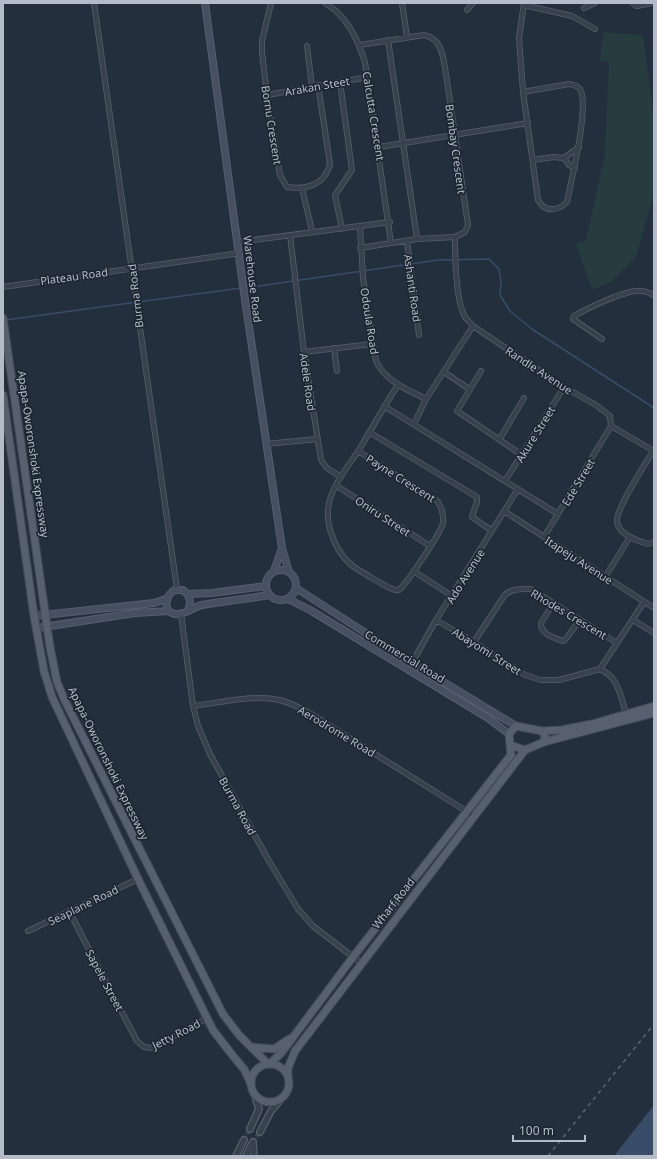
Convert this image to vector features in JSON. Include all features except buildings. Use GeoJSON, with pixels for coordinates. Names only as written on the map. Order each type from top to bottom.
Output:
{"type":"FeatureCollection","features":[{"type":"Feature","properties":{"kind":"main road","name":"Warehouse Road"},"geometry":{"type":"LineString","coordinates":[[200,3],[205,12]]}},
{"type":"Feature","properties":{"kind":"main road","name":"Warehouse Road"},"geometry":{"type":"LineString","coordinates":[[205,3],[205,12],[266,444],[282,548],[289,572]]}},
{"type":"Feature","properties":{"kind":"main road","name":"Apapa-Oworonshoki Expressway"},"geometry":{"type":"LineString","coordinates":[[3,321],[47,627],[57,682],[65,701],[223,1014],[250,1048],[269,1064]]}},
{"type":"Feature","properties":{"kind":"main road","name":"Apapa-Oworonshoki Expressway"},"geometry":{"type":"LineString","coordinates":[[3,395],[34,616],[44,671],[52,697],[138,878],[213,1030],[244,1069],[252,1084]]}},
{"type":"Feature","properties":{"kind":"main road","name":"Warehouse Road"},"geometry":{"type":"LineString","coordinates":[[274,571],[282,548]]}},
{"type":"Feature","properties":{"kind":"main road"},"geometry":{"type":"LineString","coordinates":[[37,628],[135,613],[169,611],[181,614],[201,605],[269,595],[278,600],[288,599],[292,596],[296,588],[295,578],[289,572],[282,570],[274,571],[269,576],[266,586],[269,595]]}},
{"type":"Feature","properties":{"kind":"main road"},"geometry":{"type":"LineString","coordinates":[[188,594],[212,593],[266,586]]}},
{"type":"Feature","properties":{"kind":"main road","name":"Commercial Road"},"geometry":{"type":"LineString","coordinates":[[296,588],[412,663],[516,726]]}},
{"type":"Feature","properties":{"kind":"main road"},"geometry":{"type":"LineString","coordinates":[[169,611],[165,603],[166,599],[171,592],[177,590],[183,590],[188,594],[190,602],[188,610]]}},
{"type":"Feature","properties":{"kind":"main road"},"geometry":{"type":"LineString","coordinates":[[34,616],[154,603],[166,599]]}},
{"type":"Feature","properties":{"kind":"main road","name":"Commercial Road"},"geometry":{"type":"LineString","coordinates":[[288,599],[310,610],[488,718],[509,734]]}},
{"type":"Feature","properties":{"kind":"main road"},"geometry":{"type":"LineString","coordinates":[[509,734],[516,726],[542,731],[561,730],[592,724],[654,706]]}},
{"type":"Feature","properties":{"kind":"main road"},"geometry":{"type":"LineString","coordinates":[[510,745],[525,750],[544,742],[654,713]]}},
{"type":"Feature","properties":{"kind":"main road"},"geometry":{"type":"LineString","coordinates":[[542,731],[546,736],[544,742]]}},
{"type":"Feature","properties":{"kind":"main road","name":"Wharf Road"},"geometry":{"type":"LineString","coordinates":[[269,1064],[293,1037],[353,957],[508,760],[510,755],[509,734]]}},
{"type":"Feature","properties":{"kind":"main road","name":"Wharf Road"},"geometry":{"type":"LineString","coordinates":[[288,1075],[288,1068],[295,1051],[525,750]]}},
{"type":"Feature","properties":{"kind":"main road"},"geometry":{"type":"LineString","coordinates":[[250,1048],[274,1049],[293,1037]]}},
{"type":"Feature","properties":{"kind":"main road"},"geometry":{"type":"LineString","coordinates":[[269,1064],[284,1069],[288,1075],[288,1091],[281,1099],[270,1102],[258,1098],[254,1093],[252,1079],[258,1069],[269,1064]]}},
{"type":"Feature","properties":{"kind":"street","name":"Burma Road"},"geometry":{"type":"LineString","coordinates":[[94,3],[177,590]]}},
{"type":"Feature","properties":{"kind":"street","name":"Bornu Crescent"},"geometry":{"type":"LineString","coordinates":[[271,3],[262,42],[267,95],[280,175],[287,187],[302,188]]}},
{"type":"Feature","properties":{"kind":"street","name":"Calcutta Crescent"},"geometry":{"type":"LineString","coordinates":[[325,3],[340,15],[350,26],[360,45],[368,77],[392,243]]}},
{"type":"Feature","properties":{"kind":"street"},"geometry":{"type":"LineString","coordinates":[[402,3],[407,37]]}},
{"type":"Feature","properties":{"kind":"street"},"geometry":{"type":"LineString","coordinates":[[467,10],[472,3]]}},
{"type":"Feature","properties":{"kind":"street"},"geometry":{"type":"LineString","coordinates":[[584,8],[595,3]]}},
{"type":"Feature","properties":{"kind":"street"},"geometry":{"type":"LineString","coordinates":[[633,3],[637,6],[652,3]]}},
{"type":"Feature","properties":{"kind":"street"},"geometry":{"type":"LineString","coordinates":[[523,92],[569,84],[579,88],[582,95],[579,147],[567,202],[556,209],[547,209],[541,206],[538,200],[523,92],[519,38],[524,4],[572,16],[595,29]]}},
{"type":"Feature","properties":{"kind":"street","name":"Bombay Crescent"},"geometry":{"type":"LineString","coordinates":[[360,45],[424,35],[432,36],[438,42],[441,49],[468,225],[466,232],[454,237]]}},
{"type":"Feature","properties":{"kind":"street"},"geometry":{"type":"LineString","coordinates":[[388,40],[417,239]]}},
{"type":"Feature","properties":{"kind":"street"},"geometry":{"type":"LineString","coordinates":[[307,46],[312,87]]}},
{"type":"Feature","properties":{"kind":"street","name":"Arakan Steet"},"geometry":{"type":"LineString","coordinates":[[267,95],[368,77]]}},
{"type":"Feature","properties":{"kind":"street"},"geometry":{"type":"LineString","coordinates":[[340,82],[352,170],[334,196],[342,228]]}},
{"type":"Feature","properties":{"kind":"street"},"geometry":{"type":"LineString","coordinates":[[312,231],[302,188],[313,186],[320,182],[329,171],[330,164],[318,85]]}},
{"type":"Feature","properties":{"kind":"street"},"geometry":{"type":"LineString","coordinates":[[378,147],[528,123]]}},
{"type":"Feature","properties":{"kind":"street"},"geometry":{"type":"LineString","coordinates":[[533,160],[553,157],[564,158],[579,147]]}},
{"type":"Feature","properties":{"kind":"street"},"geometry":{"type":"LineString","coordinates":[[564,158],[569,165],[574,168]]}},
{"type":"Feature","properties":{"kind":"street"},"geometry":{"type":"LineString","coordinates":[[238,242],[312,231],[390,222]]}},
{"type":"Feature","properties":{"kind":"street","name":"Odoula Road"},"geometry":{"type":"LineString","coordinates":[[360,226],[361,264],[372,344],[379,367],[398,385],[426,400]]}},
{"type":"Feature","properties":{"kind":"street","name":"Adele Road"},"geometry":{"type":"LineString","coordinates":[[290,235],[304,352],[321,460],[324,464],[341,476]]}},
{"type":"Feature","properties":{"kind":"street"},"geometry":{"type":"LineString","coordinates":[[360,248],[407,240],[454,237]]}},
{"type":"Feature","properties":{"kind":"street","name":"Randle Avenue"},"geometry":{"type":"LineString","coordinates":[[454,237],[455,257],[462,308],[465,318],[473,326],[564,387],[596,405],[610,416],[611,426]]}},
{"type":"Feature","properties":{"kind":"street","name":"Ashanti Road"},"geometry":{"type":"LineString","coordinates":[[407,240],[419,335]]}},
{"type":"Feature","properties":{"kind":"street","name":"Plateau Road"},"geometry":{"type":"LineString","coordinates":[[3,287],[240,253]]}},
{"type":"Feature","properties":{"kind":"street"},"geometry":{"type":"LineString","coordinates":[[602,340],[573,319],[574,316],[596,305],[633,292],[642,291],[654,295]]}},
{"type":"Feature","properties":{"kind":"street"},"geometry":{"type":"LineString","coordinates":[[414,424],[426,400],[473,326]]}},
{"type":"Feature","properties":{"kind":"street"},"geometry":{"type":"LineString","coordinates":[[304,352],[372,344]]}},
{"type":"Feature","properties":{"kind":"street"},"geometry":{"type":"LineString","coordinates":[[334,348],[337,371]]}},
{"type":"Feature","properties":{"kind":"street"},"geometry":{"type":"LineString","coordinates":[[480,371],[457,411],[522,455]]}},
{"type":"Feature","properties":{"kind":"street"},"geometry":{"type":"LineString","coordinates":[[444,372],[470,389]]}},
{"type":"Feature","properties":{"kind":"street"},"geometry":{"type":"LineString","coordinates":[[337,486],[341,476],[398,385]]}},
{"type":"Feature","properties":{"kind":"street","name":"Akure Street"},"geometry":{"type":"LineString","coordinates":[[505,481],[564,387]]}},
{"type":"Feature","properties":{"kind":"street"},"geometry":{"type":"LineString","coordinates":[[499,440],[524,398]]}},
{"type":"Feature","properties":{"kind":"street"},"geometry":{"type":"LineString","coordinates":[[384,406],[558,514]]}},
{"type":"Feature","properties":{"kind":"street"},"geometry":{"type":"LineString","coordinates":[[611,426],[654,451],[619,512],[617,522],[622,531],[630,537],[648,544],[654,542]]}},
{"type":"Feature","properties":{"kind":"street","name":"Ede Street"},"geometry":{"type":"LineString","coordinates":[[544,537],[611,426]]}},
{"type":"Feature","properties":{"kind":"street"},"geometry":{"type":"LineString","coordinates":[[369,432],[477,498],[472,517],[492,531]]}},
{"type":"Feature","properties":{"kind":"street"},"geometry":{"type":"LineString","coordinates":[[266,444],[317,439]]}},
{"type":"Feature","properties":{"kind":"street","name":"Payne Crescent"},"geometry":{"type":"LineString","coordinates":[[337,486],[331,496],[328,509],[334,540],[342,556],[354,568],[396,591],[402,588],[415,572],[443,524],[439,502],[358,451]]}},
{"type":"Feature","properties":{"kind":"street","name":"Oniru Street"},"geometry":{"type":"LineString","coordinates":[[337,486],[430,546]]}},
{"type":"Feature","properties":{"kind":"street","name":"Ado Avenue"},"geometry":{"type":"LineString","coordinates":[[412,663],[436,620],[518,489]]}},
{"type":"Feature","properties":{"kind":"street","name":"Itapeju Avenue"},"geometry":{"type":"LineString","coordinates":[[504,511],[654,608]]}},
{"type":"Feature","properties":{"kind":"street"},"geometry":{"type":"LineString","coordinates":[[605,577],[630,537]]}},
{"type":"Feature","properties":{"kind":"street"},"geometry":{"type":"LineString","coordinates":[[415,572],[452,596]]}},
{"type":"Feature","properties":{"kind":"street","name":"Rhodes Crescent"},"geometry":{"type":"LineString","coordinates":[[474,642],[509,591],[531,589],[579,621],[617,643]]}},
{"type":"Feature","properties":{"kind":"street"},"geometry":{"type":"LineString","coordinates":[[626,713],[616,683],[610,674],[600,669],[644,602]]}},
{"type":"Feature","properties":{"kind":"street"},"geometry":{"type":"LineString","coordinates":[[553,604],[541,623],[542,630],[552,637],[563,641],[565,640],[579,621]]}},
{"type":"Feature","properties":{"kind":"street","name":"Burma Road"},"geometry":{"type":"LineString","coordinates":[[181,614],[193,706],[198,726],[210,754],[269,861],[298,909],[313,926],[361,963]]}},
{"type":"Feature","properties":{"kind":"street","name":"Abayomi Street"},"geometry":{"type":"LineString","coordinates":[[436,620],[474,642],[525,675],[541,680],[559,680],[600,669]]}},
{"type":"Feature","properties":{"kind":"street"},"geometry":{"type":"LineString","coordinates":[[633,620],[654,633]]}},
{"type":"Feature","properties":{"kind":"street","name":"Aerodrome Road"},"geometry":{"type":"LineString","coordinates":[[193,706],[260,698],[278,699],[292,704],[308,712],[474,816]]}},
{"type":"Feature","properties":{"kind":"street","name":"Seaplane Road"},"geometry":{"type":"LineString","coordinates":[[28,931],[138,878]]}},
{"type":"Feature","properties":{"kind":"street","name":"Sapele Street"},"geometry":{"type":"LineString","coordinates":[[69,912],[137,1041],[144,1047]]}},
{"type":"Feature","properties":{"kind":"street","name":"Jetty Road"},"geometry":{"type":"LineString","coordinates":[[144,1047],[152,1048],[207,1018]]}},
{"type":"Feature","properties":{"kind":"street"},"geometry":{"type":"LineString","coordinates":[[250,1129],[259,1108],[254,1093]]}},
{"type":"Feature","properties":{"kind":"street"},"geometry":{"type":"LineString","coordinates":[[260,1132],[271,1111],[281,1099]]}},
{"type":"Feature","properties":{"kind":"street"},"geometry":{"type":"LineString","coordinates":[[236,1156],[244,1140]]}},
{"type":"Feature","properties":{"kind":"street"},"geometry":{"type":"LineString","coordinates":[[246,1156],[253,1142],[254,1156]]}},
{"type":"Feature","properties":{"kind":"green space"},"geometry":{"type":"Polygon","coordinates":[[[603,32],[643,35],[654,118],[654,194],[636,257],[612,281],[592,290],[576,244],[586,240],[605,154],[609,62],[600,61],[603,32]]]}},
{"type":"Feature","properties":{"kind":"water"},"geometry":{"type":"Polygon","coordinates":[[[654,1105],[654,1156],[614,1156],[654,1105]]]}},
{"type":"Feature","properties":{"kind":"waterway"},"geometry":{"type":"LineString","coordinates":[[245,288],[438,260],[489,259],[499,269],[501,281],[500,295],[510,311],[532,329],[654,408]]}},
{"type":"Feature","properties":{"kind":"waterway"},"geometry":{"type":"LineString","coordinates":[[5,320],[241,288]]}},
{"type":"Feature","properties":{"kind":"tunnel"},"geometry":{"type":"LineString","coordinates":[[244,1140],[250,1129]]}},
{"type":"Feature","properties":{"kind":"tunnel"},"geometry":{"type":"LineString","coordinates":[[253,1142],[260,1132]]}},
{"type":"Feature","properties":{"kind":"railway"},"geometry":{"type":"LineString","coordinates":[[548,1156],[654,1024]]}}]}
